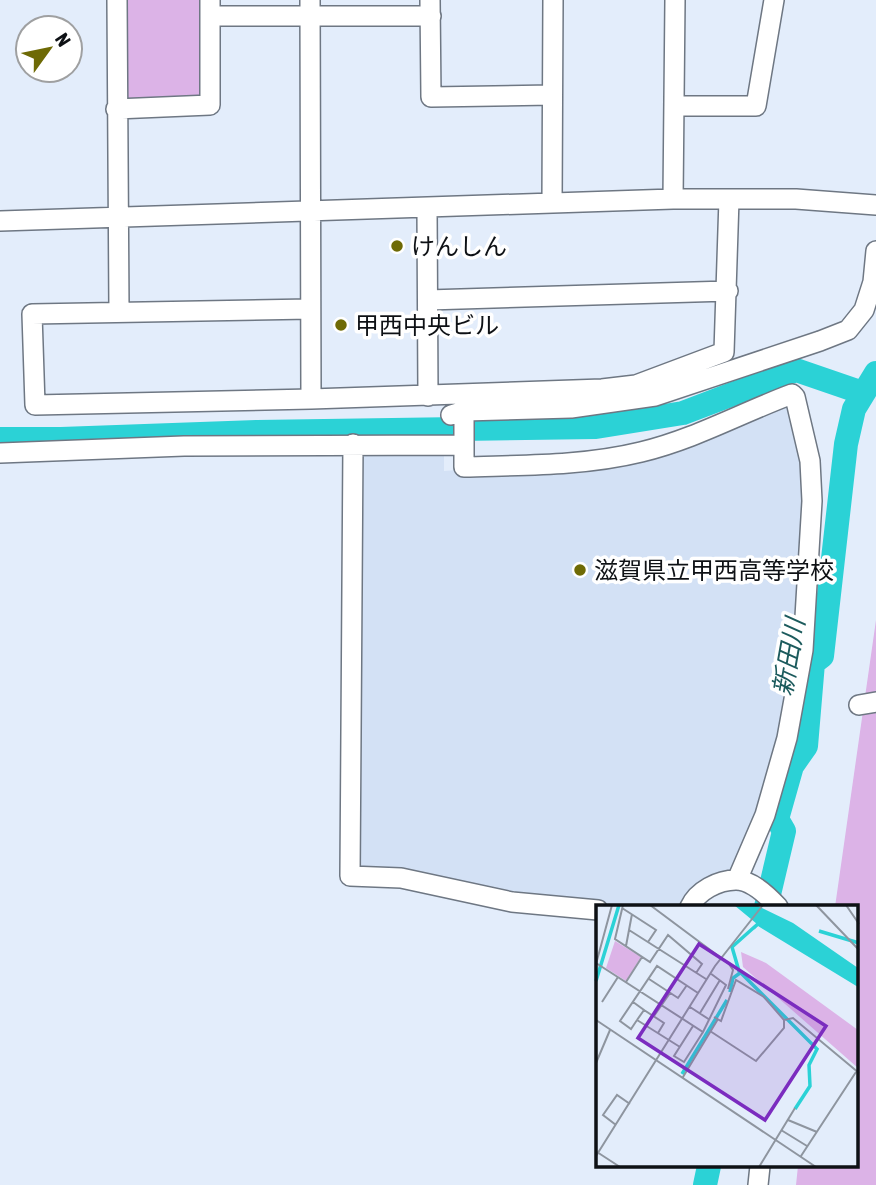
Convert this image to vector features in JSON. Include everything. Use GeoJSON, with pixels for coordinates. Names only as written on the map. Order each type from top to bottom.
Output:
{"type":"FeatureCollection","features":[{"type":"Feature","properties":{"kind":"street"},"geometry":{"type":"LineString","coordinates":[[117,0],[119,311]]}},
{"type":"Feature","properties":{"kind":"street"},"geometry":{"type":"LineString","coordinates":[[552,203],[553,0]]}},
{"type":"Feature","properties":{"kind":"street"},"geometry":{"type":"LineString","coordinates":[[674,199],[675,0]]}},
{"type":"Feature","properties":{"kind":"street"},"geometry":{"type":"LineString","coordinates":[[675,107],[756,106],[774,0]]}},
{"type":"Feature","properties":{"kind":"street"},"geometry":{"type":"LineString","coordinates":[[310,7],[311,399]]}},
{"type":"Feature","properties":{"kind":"street"},"geometry":{"type":"LineString","coordinates":[[116,108],[210,105],[210,8],[431,8],[431,97],[552,95]]}},
{"type":"Feature","properties":{"kind":"street"},"geometry":{"type":"LineString","coordinates":[[0,221],[674,199],[796,199],[876,205]]}},
{"type":"Feature","properties":{"kind":"street"},"geometry":{"type":"LineString","coordinates":[[310,309],[32,314],[35,405],[428,396],[602,389],[636,385],[724,352],[729,199]]}},
{"type":"Feature","properties":{"kind":"street"},"geometry":{"type":"LineString","coordinates":[[427,208],[428,396]]}},
{"type":"Feature","properties":{"kind":"street"},"geometry":{"type":"LineString","coordinates":[[737,880],[765,815],[787,737],[803,650],[812,500],[810,461],[795,397],[792,394],[724,424],[640,453],[581,462],[464,467],[460,414],[571,408],[655,396],[830,338],[849,330],[864,310],[873,282],[876,251]]}},
{"type":"Feature","properties":{"kind":"street"},"geometry":{"type":"LineString","coordinates":[[428,300],[728,291]]}},
{"type":"Feature","properties":{"kind":"street"},"geometry":{"type":"LineString","coordinates":[[0,453],[184,446],[464,442]]}},
{"type":"Feature","properties":{"kind":"street"},"geometry":{"type":"LineString","coordinates":[[353,444],[350,876],[401,878],[512,902],[596,910]]}},
{"type":"Feature","properties":{"kind":"street"},"geometry":{"type":"LineString","coordinates":[[691,905],[694,898],[710,886],[737,880],[763,891],[776,905]]}},
{"type":"Feature","properties":{"kind":"shaded area"},"geometry":{"type":"Polygon","coordinates":[[[126,0],[204,0],[207,94],[199,101],[128,101],[126,0]]]}},
{"type":"Feature","properties":{"kind":"shaded area","name":"滋賀県立甲西高等学校"},"geometry":{"type":"Polygon","coordinates":[[[793,395],[809,464],[793,669],[778,749],[762,800],[733,872],[685,905],[604,905],[514,896],[357,873],[361,459],[367,450],[444,449],[444,471],[612,458],[793,395]]]}},
{"type":"Feature","properties":{"kind":"shaded area"},"geometry":{"type":"Polygon","coordinates":[[[876,620],[876,1185],[796,1185],[798,1168],[858,1168],[858,905],[835,905],[876,620]]]}},
{"type":"Feature","properties":{"kind":"waterway"},"geometry":{"type":"LineString","coordinates":[[0,439],[596,427],[683,413],[796,370],[863,393]]}},
{"type":"Feature","properties":{"kind":"waterway","name":"新田川"},"geometry":{"type":"LineString","coordinates":[[766,905],[784,831],[777,819],[792,766],[806,746],[813,663],[822,656],[846,444],[854,409],[876,373]]}},
{"type":"Feature","properties":{"kind":"waterway","name":"新田川"},"geometry":{"type":"LineString","coordinates":[[705,1185],[709,1168]]}},
{"type":"Feature","properties":{"kind":"place","name":"けんしん"},"geometry":{"type":"Point","coordinates":[397,246]}},
{"type":"Feature","properties":{"kind":"place","name":"甲西中央ビル"},"geometry":{"type":"Point","coordinates":[341,325]}},
{"type":"Feature","properties":{"kind":"place","name":"滋賀県立甲西高等学校"},"geometry":{"type":"Point","coordinates":[580,570]}}]}
